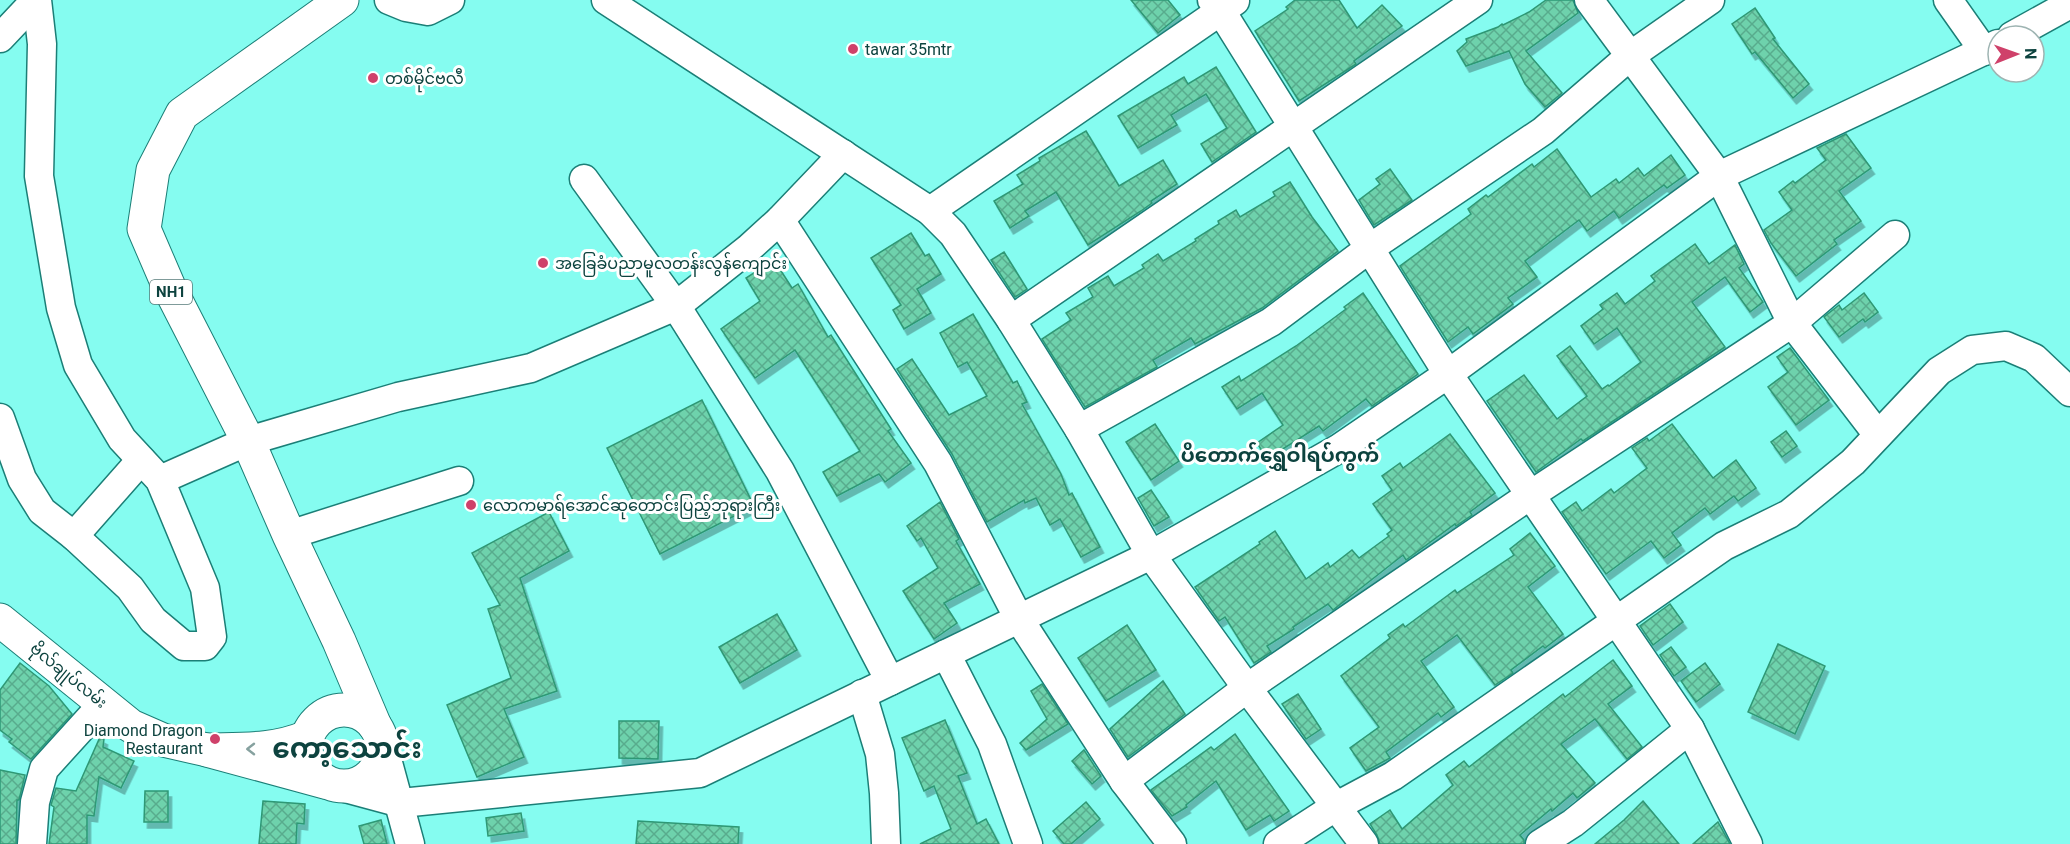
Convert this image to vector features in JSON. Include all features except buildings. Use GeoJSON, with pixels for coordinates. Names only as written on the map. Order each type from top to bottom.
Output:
{"type":"FeatureCollection","features":[{"type":"Feature","properties":{"kind":"highway","name":"NH1"},"geometry":{"type":"LineString","coordinates":[[207,750],[332,784],[351,786],[363,782],[380,762],[382,749],[378,731],[339,641],[248,441],[169,287],[144,229],[153,170],[182,114],[342,0]]}},
{"type":"Feature","properties":{"kind":"highway","name":"ဗိုလ်ချုပ်လမ်း"},"geometry":{"type":"LineString","coordinates":[[0,620],[131,726],[164,740],[207,750]]}},
{"type":"Feature","properties":{"kind":"highway"},"geometry":{"type":"LineString","coordinates":[[332,784],[315,774],[308,762],[306,750],[332,689],[339,641]]}},
{"type":"Feature","properties":{"kind":"highway","name":"NH1"},"geometry":{"type":"LineString","coordinates":[[207,750],[258,750],[294,743],[332,711],[356,711],[367,717],[378,731]]}},
{"type":"Feature","properties":{"kind":"street"},"geometry":{"type":"LineString","coordinates":[[0,38],[36,0]]}},
{"type":"Feature","properties":{"kind":"street"},"geometry":{"type":"LineString","coordinates":[[0,418],[22,479],[42,511],[74,536],[130,588],[153,620],[184,646],[205,646],[212,637],[205,588],[150,470],[122,439],[78,365],[61,308],[39,176],[42,44],[36,0]]}},
{"type":"Feature","properties":{"kind":"street"},"geometry":{"type":"LineString","coordinates":[[389,0],[406,8],[428,11],[450,0]]}},
{"type":"Feature","properties":{"kind":"street"},"geometry":{"type":"LineString","coordinates":[[606,0],[930,211],[953,234],[1011,320],[1079,429],[1151,555],[1364,844]]}},
{"type":"Feature","properties":{"kind":"street"},"geometry":{"type":"LineString","coordinates":[[1011,320],[1478,0]]}},
{"type":"Feature","properties":{"kind":"street"},"geometry":{"type":"LineString","coordinates":[[1589,0],[1719,176],[1792,323],[1878,435]]}},
{"type":"Feature","properties":{"kind":"street"},"geometry":{"type":"LineString","coordinates":[[1079,429],[1271,322],[1370,248],[1543,131],[1630,56],[1710,0]]}},
{"type":"Feature","properties":{"kind":"street"},"geometry":{"type":"LineString","coordinates":[[1948,0],[1986,42]]}},
{"type":"Feature","properties":{"kind":"street"},"geometry":{"type":"LineString","coordinates":[[930,211],[1223,4],[1293,126],[1448,374],[1690,729],[1748,844]]}},
{"type":"Feature","properties":{"kind":"street"},"geometry":{"type":"LineString","coordinates":[[2034,24],[2070,4]]}},
{"type":"Feature","properties":{"kind":"street"},"geometry":{"type":"LineString","coordinates":[[332,784],[400,803],[700,773],[1151,555],[1338,449],[1448,374],[1719,176],[1986,50]]}},
{"type":"Feature","properties":{"kind":"street"},"geometry":{"type":"LineString","coordinates":[[74,536],[150,470],[398,397],[531,368],[676,306],[730,264],[780,220],[843,154]]}},
{"type":"Feature","properties":{"kind":"street"},"geometry":{"type":"LineString","coordinates":[[584,179],[676,306],[780,471],[890,681]]}},
{"type":"Feature","properties":{"kind":"street"},"geometry":{"type":"LineString","coordinates":[[780,220],[938,464],[1019,619],[1124,781],[1172,844]]}},
{"type":"Feature","properties":{"kind":"street"},"geometry":{"type":"LineString","coordinates":[[1124,781],[1247,688],[1529,496],[1792,323],[1895,235]]}},
{"type":"Feature","properties":{"kind":"street"},"geometry":{"type":"LineString","coordinates":[[1278,844],[1335,807],[1393,776],[1724,546],[1789,514],[1853,462],[1939,370],[1972,350],[2006,345],[2034,358],[2070,392]]}},
{"type":"Feature","properties":{"kind":"street"},"geometry":{"type":"LineString","coordinates":[[289,535],[459,481]]}},
{"type":"Feature","properties":{"kind":"street"},"geometry":{"type":"LineString","coordinates":[[946,654],[992,744],[1028,844]]}},
{"type":"Feature","properties":{"kind":"street"},"geometry":{"type":"LineString","coordinates":[[862,694],[880,754],[886,844]]}},
{"type":"Feature","properties":{"kind":"street"},"geometry":{"type":"LineString","coordinates":[[32,844],[35,801],[44,769],[104,704]]}},
{"type":"Feature","properties":{"kind":"street"},"geometry":{"type":"LineString","coordinates":[[1540,844],[1573,823],[1690,729]]}},
{"type":"Feature","properties":{"kind":"street"},"geometry":{"type":"LineString","coordinates":[[378,731],[410,844]]}},
{"type":"Feature","properties":{"kind":"place","name":"tawar 35mtr"},"geometry":{"type":"Point","coordinates":[853,49]}},
{"type":"Feature","properties":{"kind":"place","name":"တစ်မိုင်ဗလီ"},"geometry":{"type":"Point","coordinates":[373,78]}},
{"type":"Feature","properties":{"kind":"place","name":"အခြေခံပညာမူလတန်းလွန်ကျောင်း"},"geometry":{"type":"Point","coordinates":[543,263]}},
{"type":"Feature","properties":{"kind":"place","name":"လောကမာရ်အောင်ဆုတောင်းပြည့်ဘုရားကြီး"},"geometry":{"type":"Point","coordinates":[471,505]}},
{"type":"Feature","properties":{"kind":"place","name":"Diamond Dragon Restaurant"},"geometry":{"type":"Point","coordinates":[215,739]}},
{"type":"Feature","properties":{"kind":"district","name":"ပိတောက်ရွှေဝါရပ်ကွက်"},"geometry":{"type":"Point","coordinates":[1280,455]}},
{"type":"Feature","properties":{"kind":"district","name":"ကော့သောင်း"},"geometry":{"type":"Point","coordinates":[347,748]}}]}
